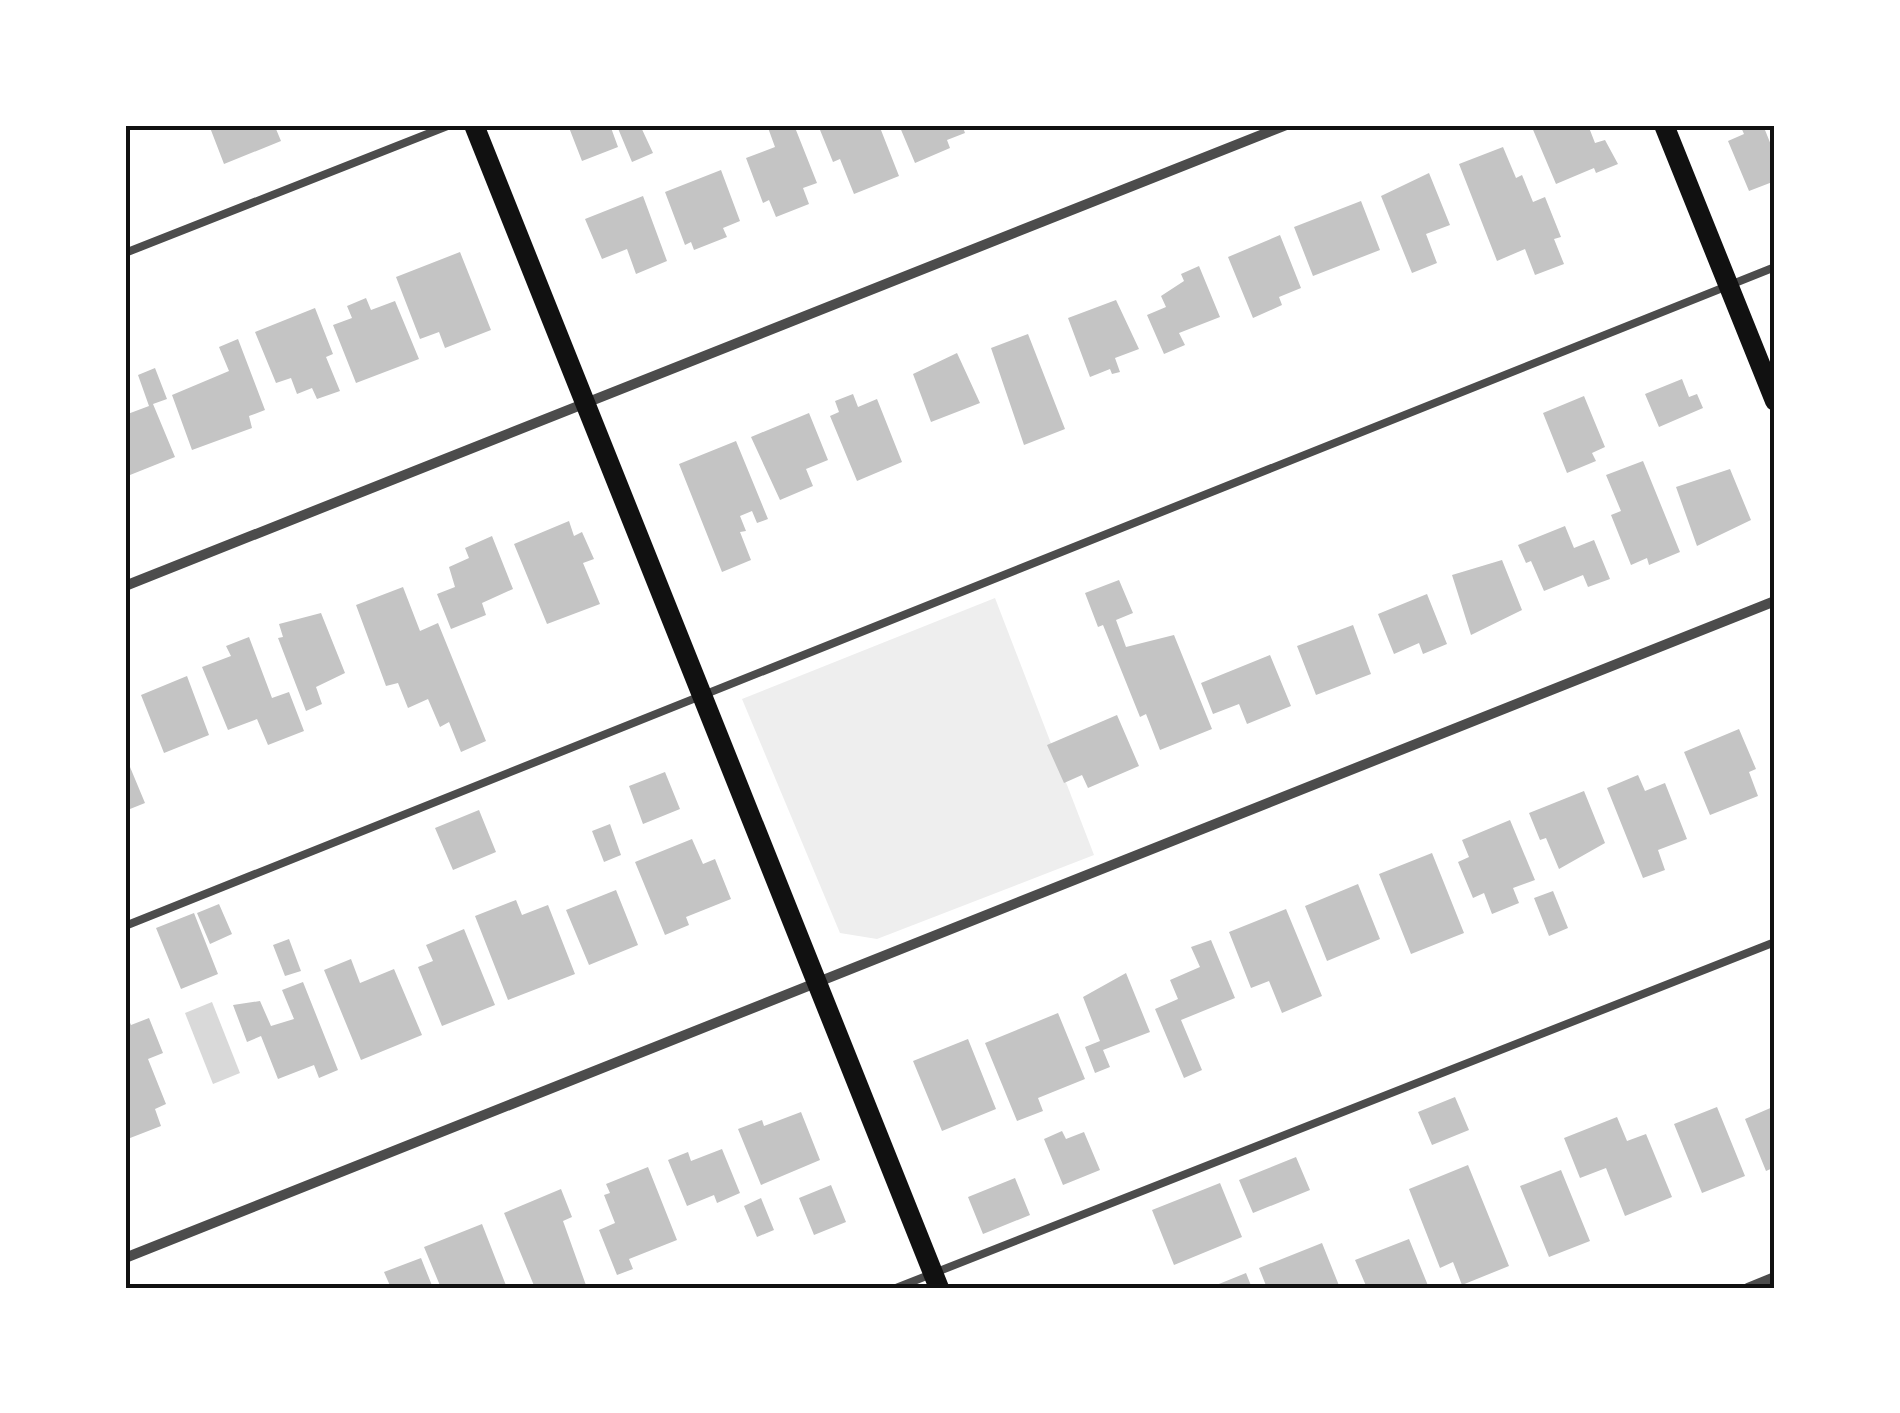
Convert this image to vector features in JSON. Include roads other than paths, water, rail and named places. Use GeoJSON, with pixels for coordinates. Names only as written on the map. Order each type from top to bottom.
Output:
{"type":"FeatureCollection","features":[{"type":"Feature","properties":{"kind":"main road"},"geometry":{"type":"LineString","coordinates":[[474,125],[936,1280]]}},
{"type":"Feature","properties":{"kind":"main road"},"geometry":{"type":"LineString","coordinates":[[1664,125],[1775,401]]}},
{"type":"Feature","properties":{"kind":"street"},"geometry":{"type":"LineString","coordinates":[[125,586],[1286,125]]}},
{"type":"Feature","properties":{"kind":"street"},"geometry":{"type":"LineString","coordinates":[[125,1258],[1775,602]]}},
{"type":"Feature","properties":{"kind":"street"},"geometry":{"type":"LineString","coordinates":[[1748,1288],[1775,1277]]}},
{"type":"Feature","properties":{"kind":"lane"},"geometry":{"type":"LineString","coordinates":[[125,253],[450,125]]}},
{"type":"Feature","properties":{"kind":"lane"},"geometry":{"type":"LineString","coordinates":[[125,926],[1775,267]]}},
{"type":"Feature","properties":{"kind":"lane"},"geometry":{"type":"LineString","coordinates":[[896,1288],[936,1280],[1775,942]]}}]}
